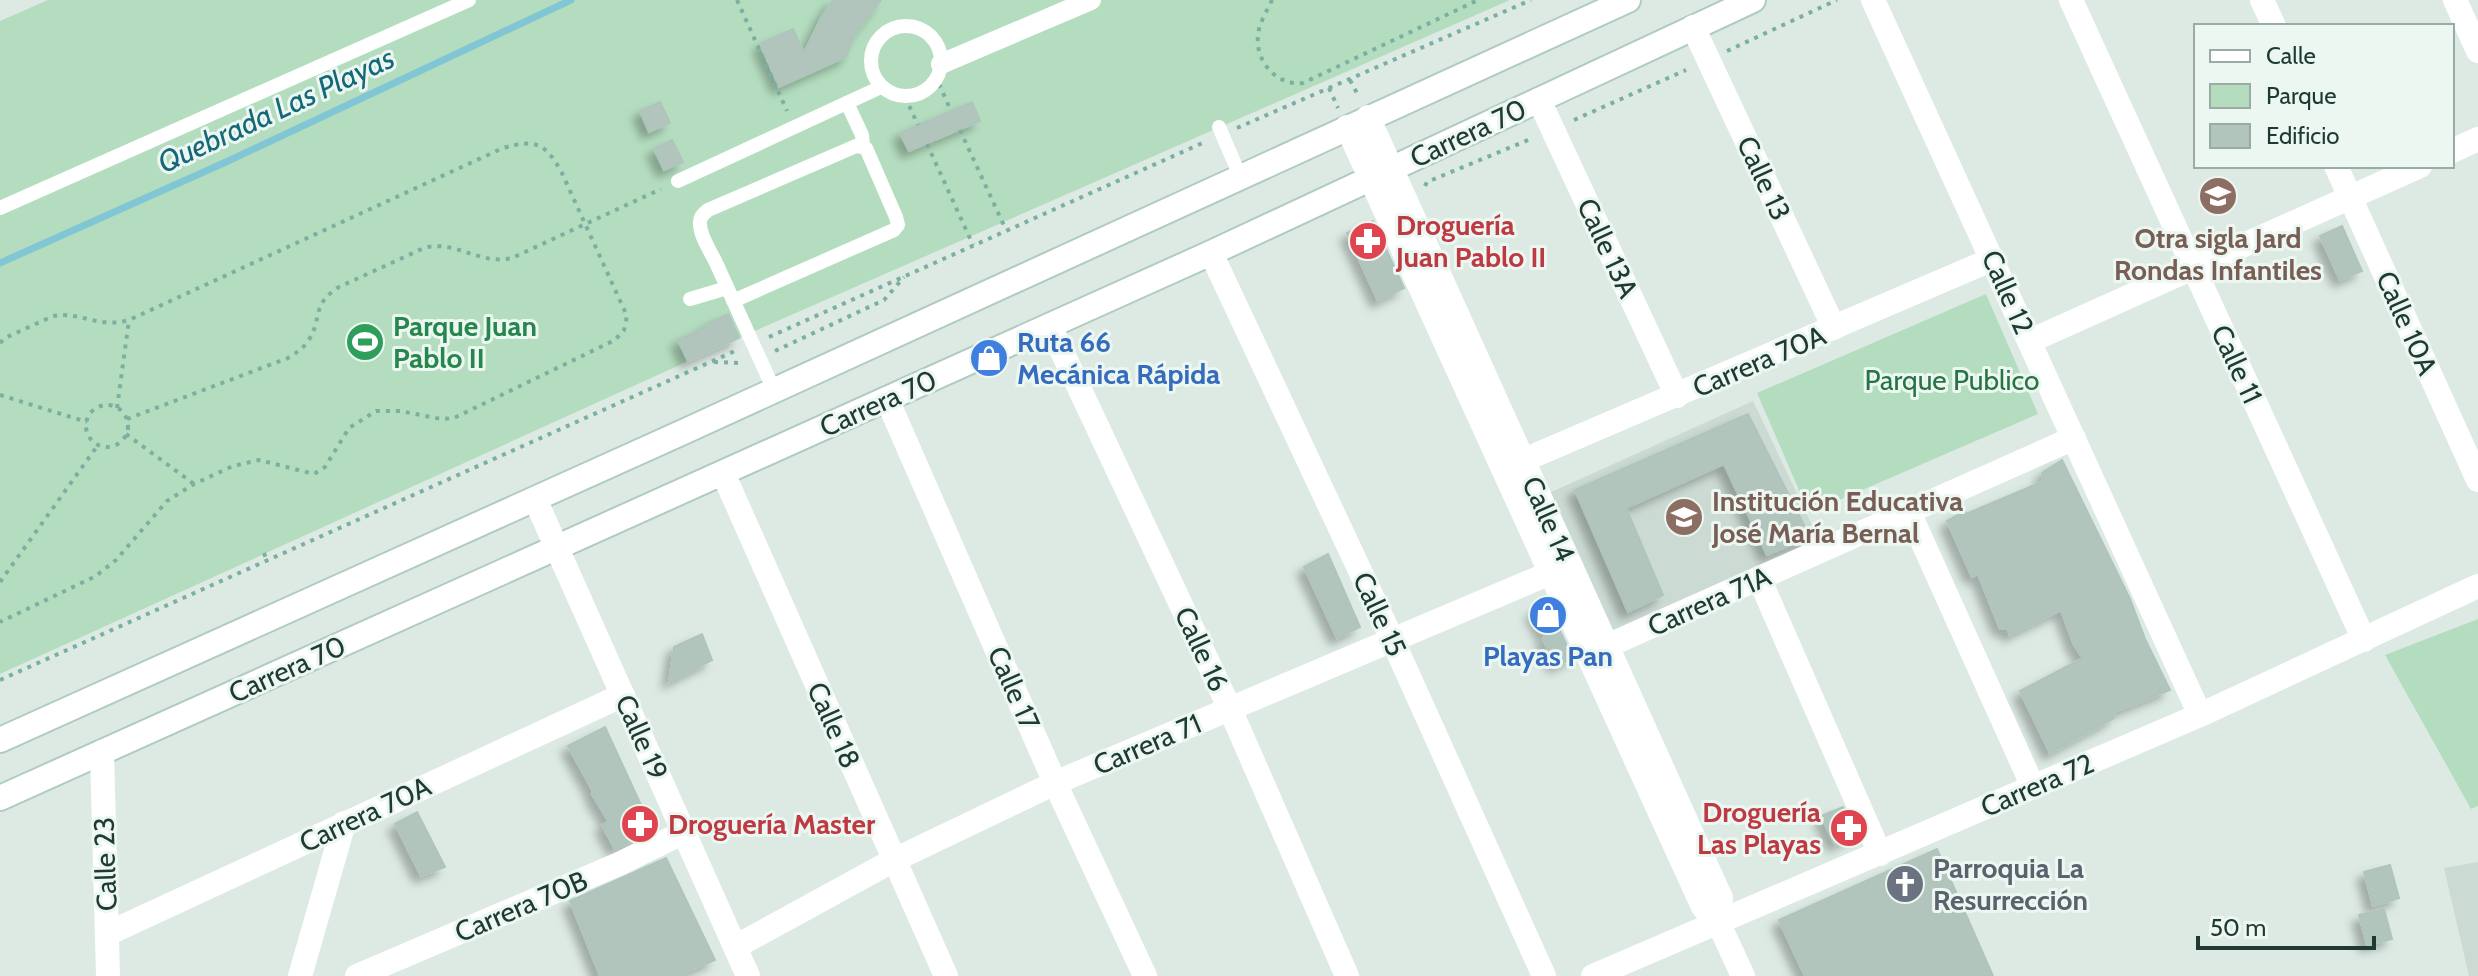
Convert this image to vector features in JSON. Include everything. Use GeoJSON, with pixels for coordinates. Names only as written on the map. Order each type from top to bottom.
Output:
{"type":"FeatureCollection","features":[{"type":"Feature","properties":{"kind":"street"},"geometry":{"type":"LineString","coordinates":[[939,72],[1091,0]]}},
{"type":"Feature","properties":{"kind":"street","name":"Carrera 70"},"geometry":{"type":"LineString","coordinates":[[0,740],[1628,0]]}},
{"type":"Feature","properties":{"kind":"street","name":"Carrera 70"},"geometry":{"type":"LineString","coordinates":[[0,798],[1211,253],[1753,0]]}},
{"type":"Feature","properties":{"kind":"street","name":"Calle 12"},"geometry":{"type":"LineString","coordinates":[[1873,0],[2200,715]]}},
{"type":"Feature","properties":{"kind":"street","name":"Calle 11"},"geometry":{"type":"LineString","coordinates":[[2071,0],[2364,640]]}},
{"type":"Feature","properties":{"kind":"street"},"geometry":{"type":"LineString","coordinates":[[2262,0],[2273,24]]}},
{"type":"Feature","properties":{"kind":"street"},"geometry":{"type":"LineString","coordinates":[[2455,0],[2478,51]]}},
{"type":"Feature","properties":{"kind":"street","name":"Calle 13"},"geometry":{"type":"LineString","coordinates":[[1693,27],[1834,328]]}},
{"type":"Feature","properties":{"kind":"street","name":"Calle 13A"},"geometry":{"type":"LineString","coordinates":[[1539,100],[1677,396]]}},
{"type":"Feature","properties":{"kind":"street","name":"Calle 14"},"geometry":{"type":"LineString","coordinates":[[1358,122],[1560,569],[1703,907],[1718,922],[1743,976]]}},
{"type":"Feature","properties":{"kind":"street"},"geometry":{"type":"LineString","coordinates":[[2454,150],[2478,139]]}},
{"type":"Feature","properties":{"kind":"street","name":"Calle 10A"},"geometry":{"type":"LineString","coordinates":[[2337,168],[2478,480]]}},
{"type":"Feature","properties":{"kind":"street"},"geometry":{"type":"LineString","coordinates":[[2030,341],[2416,168]]}},
{"type":"Feature","properties":{"kind":"street","name":"Calle 14"},"geometry":{"type":"LineString","coordinates":[[1382,173],[1406,202],[1524,460],[1560,569],[1607,646],[1721,898],[1718,922]]}},
{"type":"Feature","properties":{"kind":"street","name":"Calle 15"},"geometry":{"type":"LineString","coordinates":[[1211,253],[1392,639],[1544,976]]}},
{"type":"Feature","properties":{"kind":"street","name":"Carrera 70A"},"geometry":{"type":"LineString","coordinates":[[1524,460],[1993,259]]}},
{"type":"Feature","properties":{"kind":"street","name":"Calle 16"},"geometry":{"type":"LineString","coordinates":[[1050,326],[1230,709],[1347,976]]}},
{"type":"Feature","properties":{"kind":"street","name":"Calle 17"},"geometry":{"type":"LineString","coordinates":[[887,399],[1055,783],[1145,976]]}},
{"type":"Feature","properties":{"kind":"street","name":"Carrera 71A"},"geometry":{"type":"LineString","coordinates":[[1607,646],[2074,438]]}},
{"type":"Feature","properties":{"kind":"street","name":"Calle 18"},"geometry":{"type":"LineString","coordinates":[[723,473],[946,976]]}},
{"type":"Feature","properties":{"kind":"street","name":"Calle 19"},"geometry":{"type":"LineString","coordinates":[[535,499],[735,947],[741,974]]}},
{"type":"Feature","properties":{"kind":"street"},"geometry":{"type":"LineString","coordinates":[[1909,512],[2033,787]]}},
{"type":"Feature","properties":{"kind":"street","name":"Carrera 71"},"geometry":{"type":"LineString","coordinates":[[735,947],[894,860],[1055,783],[1560,569]]}},
{"type":"Feature","properties":{"kind":"street"},"geometry":{"type":"LineString","coordinates":[[1759,578],[1880,854]]}},
{"type":"Feature","properties":{"kind":"street","name":"Carrera 72"},"geometry":{"type":"LineString","coordinates":[[1593,976],[2200,715],[2478,586]]}},
{"type":"Feature","properties":{"kind":"street","name":"Carrera 70A"},"geometry":{"type":"LineString","coordinates":[[107,934],[623,695]]}},
{"type":"Feature","properties":{"kind":"street","name":"Calle 23"},"geometry":{"type":"LineString","coordinates":[[102,752],[108,976]]}},
{"type":"Feature","properties":{"kind":"street"},"geometry":{"type":"LineString","coordinates":[[300,976],[344,823]]}},
{"type":"Feature","properties":{"kind":"street","name":"Carrera 70B"},"geometry":{"type":"LineString","coordinates":[[357,976],[619,864],[684,832]]}},
{"type":"Feature","properties":{"kind":"lane"},"geometry":{"type":"LineString","coordinates":[[0,208],[469,0]]}},
{"type":"Feature","properties":{"kind":"lane"},"geometry":{"type":"LineString","coordinates":[[913,27],[931,36],[940,54],[939,72],[923,92],[905,97],[881,87],[871,69],[872,49],[884,33],[893,28],[913,27]]}},
{"type":"Feature","properties":{"kind":"lane"},"geometry":{"type":"LineString","coordinates":[[678,181],[881,87]]}},
{"type":"Feature","properties":{"kind":"lane"},"geometry":{"type":"LineString","coordinates":[[847,103],[862,135],[863,147]]}},
{"type":"Feature","properties":{"kind":"lane"},"geometry":{"type":"LineString","coordinates":[[1220,131],[1240,176]]}},
{"type":"Feature","properties":{"kind":"lane"},"geometry":{"type":"LineString","coordinates":[[690,299],[730,295],[894,230],[898,225],[896,217],[867,151],[856,146],[701,215],[701,231],[730,295],[774,390]]}},
{"type":"Feature","properties":{"kind":"path"},"geometry":{"type":"LineString","coordinates":[[737,0],[794,127]]}},
{"type":"Feature","properties":{"kind":"path"},"geometry":{"type":"LineString","coordinates":[[1272,0],[1257,36],[1261,56],[1275,76],[1293,84],[1303,83],[1478,0]]}},
{"type":"Feature","properties":{"kind":"path"},"geometry":{"type":"LineString","coordinates":[[0,680],[973,245],[1220,131],[1531,0]]}},
{"type":"Feature","properties":{"kind":"path"},"geometry":{"type":"LineString","coordinates":[[1406,202],[1419,195],[1427,182],[1552,130],[1837,0]]}},
{"type":"Feature","properties":{"kind":"path"},"geometry":{"type":"LineString","coordinates":[[939,72],[951,111]]}},
{"type":"Feature","properties":{"kind":"path"},"geometry":{"type":"LineString","coordinates":[[905,97],[918,125]]}},
{"type":"Feature","properties":{"kind":"path"},"geometry":{"type":"LineString","coordinates":[[960,130],[1006,230]]}},
{"type":"Feature","properties":{"kind":"path"},"geometry":{"type":"LineString","coordinates":[[0,343],[5,338],[62,314],[103,323],[129,320],[503,148],[525,142],[539,145],[551,153],[627,316],[624,330],[615,340],[454,418],[376,411],[349,428],[325,467],[314,474],[269,461],[251,460],[194,484],[167,501],[104,570],[0,622]]}},
{"type":"Feature","properties":{"kind":"path"},"geometry":{"type":"LineString","coordinates":[[927,144],[973,245]]}},
{"type":"Feature","properties":{"kind":"path"},"geometry":{"type":"LineString","coordinates":[[127,419],[288,358],[310,338],[317,313],[327,295],[424,248],[435,245],[501,261],[651,193]]}},
{"type":"Feature","properties":{"kind":"path"},"geometry":{"type":"LineString","coordinates":[[711,362],[748,363],[884,300],[906,274]]}},
{"type":"Feature","properties":{"kind":"path"},"geometry":{"type":"LineString","coordinates":[[117,408],[129,320]]}},
{"type":"Feature","properties":{"kind":"path"},"geometry":{"type":"LineString","coordinates":[[0,395],[87,422]]}},
{"type":"Feature","properties":{"kind":"path"},"geometry":{"type":"LineString","coordinates":[[117,408],[127,419],[123,440],[111,447],[98,445],[88,435],[87,422],[95,409],[117,408]]}},
{"type":"Feature","properties":{"kind":"path"},"geometry":{"type":"LineString","coordinates":[[126,434],[194,484]]}},
{"type":"Feature","properties":{"kind":"path"},"geometry":{"type":"LineString","coordinates":[[0,582],[98,445]]}},
{"type":"Feature","properties":{"kind":"path"},"geometry":{"type":"LineString","coordinates":[[264,553],[267,561]]}},
{"type":"Feature","properties":{"kind":"shaded area","name":"Institución Educativa José María Bernal"},"geometry":{"type":"Polygon","coordinates":[[[1753,401],[1820,542],[1611,634],[1549,493],[1753,401]]]}},
{"type":"Feature","properties":{"kind":"shaded area"},"geometry":{"type":"Polygon","coordinates":[[[2478,862],[2478,976],[2469,976],[2444,868],[2478,862]]]}},
{"type":"Feature","properties":{"kind":"green space","name":"Parque Juan Pablo II"},"geometry":{"type":"Polygon","coordinates":[[[48,0],[1510,0],[748,334],[0,674],[0,21],[48,0]]]}},
{"type":"Feature","properties":{"kind":"green space","name":"Parque Publico"},"geometry":{"type":"Polygon","coordinates":[[[1986,294],[2038,414],[1809,513],[1757,393],[1986,294]]]}},
{"type":"Feature","properties":{"kind":"green space"},"geometry":{"type":"Polygon","coordinates":[[[2478,619],[2478,806],[2471,809],[2385,655],[2478,619]]]}},
{"type":"Feature","properties":{"kind":"building"},"geometry":{"type":"Polygon","coordinates":[[[833,0],[881,0],[855,34],[846,57],[779,87],[760,44],[793,29],[804,53],[833,0]]]}},
{"type":"Feature","properties":{"kind":"building"},"geometry":{"type":"Polygon","coordinates":[[[660,102],[670,123],[649,132],[640,111],[660,102]]]}},
{"type":"Feature","properties":{"kind":"building"},"geometry":{"type":"Polygon","coordinates":[[[972,102],[980,121],[909,151],[900,133],[972,102]]]}},
{"type":"Feature","properties":{"kind":"building"},"geometry":{"type":"Polygon","coordinates":[[[672,140],[683,162],[664,170],[654,149],[672,140]]]}},
{"type":"Feature","properties":{"kind":"building"},"geometry":{"type":"Polygon","coordinates":[[[1373,221],[1404,288],[1378,301],[1347,233],[1373,221]]]}},
{"type":"Feature","properties":{"kind":"building"},"geometry":{"type":"Polygon","coordinates":[[[2342,226],[2362,271],[2340,280],[2320,236],[2342,226]]]}},
{"type":"Feature","properties":{"kind":"building"},"geometry":{"type":"Polygon","coordinates":[[[728,314],[739,338],[688,361],[678,340],[728,314]]]}},
{"type":"Feature","properties":{"kind":"building"},"geometry":{"type":"Polygon","coordinates":[[[1748,414],[1810,537],[1767,555],[1724,464],[1626,508],[1663,595],[1628,612],[1575,490],[1748,414]]]}},
{"type":"Feature","properties":{"kind":"building"},"geometry":{"type":"Polygon","coordinates":[[[2062,460],[2130,599],[2170,690],[2112,713],[2114,718],[2050,753],[2020,691],[2083,658],[2074,645],[2061,610],[2010,635],[2007,628],[2000,629],[1978,574],[1972,577],[1947,521],[2044,481],[2042,473],[2062,460]]]}},
{"type":"Feature","properties":{"kind":"building"},"geometry":{"type":"Polygon","coordinates":[[[1328,554],[1360,627],[1337,638],[1304,567],[1328,554]]]}},
{"type":"Feature","properties":{"kind":"building"},"geometry":{"type":"Polygon","coordinates":[[[1548,603],[1559,628],[1544,635],[1532,611],[1548,603]]]}},
{"type":"Feature","properties":{"kind":"building"},"geometry":{"type":"Polygon","coordinates":[[[1560,631],[1573,658],[1556,666],[1543,639],[1560,631]]]}},
{"type":"Feature","properties":{"kind":"building"},"geometry":{"type":"Polygon","coordinates":[[[702,634],[712,660],[669,682],[674,647],[702,634]]]}},
{"type":"Feature","properties":{"kind":"building"},"geometry":{"type":"Polygon","coordinates":[[[605,727],[653,831],[615,849],[602,825],[609,822],[568,746],[605,727]]]}},
{"type":"Feature","properties":{"kind":"building"},"geometry":{"type":"Polygon","coordinates":[[[1843,807],[1855,835],[1835,845],[1821,816],[1843,807]]]}},
{"type":"Feature","properties":{"kind":"building"},"geometry":{"type":"Polygon","coordinates":[[[417,812],[445,867],[421,876],[395,824],[417,812]]]}},
{"type":"Feature","properties":{"kind":"building","name":"Parroquia La Resurrección"},"geometry":{"type":"Polygon","coordinates":[[[1937,849],[1993,976],[1805,976],[1779,920],[1937,849]]]}},
{"type":"Feature","properties":{"kind":"building"},"geometry":{"type":"Polygon","coordinates":[[[666,858],[715,960],[676,976],[600,976],[570,901],[666,858]]]}},
{"type":"Feature","properties":{"kind":"building"},"geometry":{"type":"Polygon","coordinates":[[[2390,865],[2399,898],[2373,906],[2364,872],[2390,865]]]}},
{"type":"Feature","properties":{"kind":"building"},"geometry":{"type":"Polygon","coordinates":[[[2384,909],[2392,939],[2367,945],[2359,915],[2384,909]]]}},
{"type":"Feature","properties":{"kind":"waterway","name":"Quebrada Las Playas"},"geometry":{"type":"LineString","coordinates":[[0,263],[226,162],[571,0]]}},
{"type":"Feature","properties":{"kind":"place","name":"Otra sigla Jard Rondas Infantiles"},"geometry":{"type":"Point","coordinates":[2218,196]}},
{"type":"Feature","properties":{"kind":"place","name":"Droguería Juan Pablo II"},"geometry":{"type":"Point","coordinates":[1368,241]}},
{"type":"Feature","properties":{"kind":"place","name":"Parque Juan Pablo II"},"geometry":{"type":"Point","coordinates":[365,342]}},
{"type":"Feature","properties":{"kind":"place","name":"Ruta 66 Mecánica Rápida"},"geometry":{"type":"Point","coordinates":[989,358]}},
{"type":"Feature","properties":{"kind":"place","name":"Institución Educativa José María Bernal"},"geometry":{"type":"Point","coordinates":[1684,517]}},
{"type":"Feature","properties":{"kind":"place","name":"Playas Pan"},"geometry":{"type":"Point","coordinates":[1548,615]}},
{"type":"Feature","properties":{"kind":"place","name":"Droguería Master"},"geometry":{"type":"Point","coordinates":[640,824]}},
{"type":"Feature","properties":{"kind":"place","name":"Droguería Las Playas"},"geometry":{"type":"Point","coordinates":[1849,828]}},
{"type":"Feature","properties":{"kind":"place","name":"Parroquia La Resurrección"},"geometry":{"type":"Point","coordinates":[1905,884]}}]}
